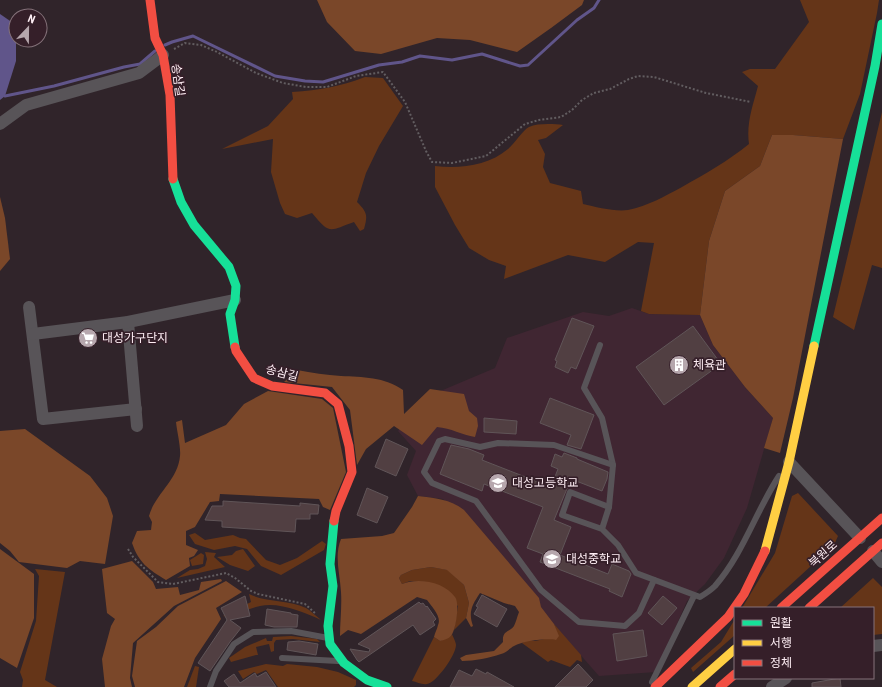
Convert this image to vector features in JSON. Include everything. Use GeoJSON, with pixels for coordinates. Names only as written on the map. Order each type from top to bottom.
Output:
{"type":"FeatureCollection","features":[{"type":"Feature","properties":{"kind":"street","name":"송삼길"},"geometry":{"type":"LineString","coordinates":[[150,0],[155,38],[162,54],[170,95],[172,177],[181,202],[194,225],[229,267],[236,286],[235,300],[230,314],[236,351],[254,378],[272,386],[325,393],[338,404],[349,446],[352,472],[336,511],[330,564],[333,586],[328,626],[330,644],[342,661],[367,680],[368,684],[387,687]]}},
{"type":"Feature","properties":{"kind":"street"},"geometry":{"type":"LineString","coordinates":[[735,607],[744,594],[767,546],[789,462],[875,66],[882,24]]}},
{"type":"Feature","properties":{"kind":"street"},"geometry":{"type":"LineString","coordinates":[[0,124],[26,105],[139,73],[162,54]]}},
{"type":"Feature","properties":{"kind":"street"},"geometry":{"type":"LineString","coordinates":[[33,334],[128,322],[235,300]]}},
{"type":"Feature","properties":{"kind":"street"},"geometry":{"type":"LineString","coordinates":[[29,307],[43,419],[136,409]]}},
{"type":"Feature","properties":{"kind":"street"},"geometry":{"type":"LineString","coordinates":[[128,322],[137,426]]}},
{"type":"Feature","properties":{"kind":"street"},"geometry":{"type":"LineString","coordinates":[[789,462],[860,538],[878,547],[882,562]]}},
{"type":"Feature","properties":{"kind":"street","name":"북원로"},"geometry":{"type":"LineString","coordinates":[[782,607],[882,518]]}},
{"type":"Feature","properties":{"kind":"street"},"geometry":{"type":"LineString","coordinates":[[810,607],[878,547]]}},
{"type":"Feature","properties":{"kind":"street"},"geometry":{"type":"LineString","coordinates":[[655,687],[700,646],[728,617],[734,608]]}},
{"type":"Feature","properties":{"kind":"street"},"geometry":{"type":"LineString","coordinates":[[692,687],[734,650]]}},
{"type":"Feature","properties":{"kind":"street"},"geometry":{"type":"LineString","coordinates":[[720,687],[734,675]]}},
{"type":"Feature","properties":{"kind":"street"},"geometry":{"type":"LineString","coordinates":[[772,687],[784,679]]}},
{"type":"Feature","properties":{"kind":"lane"},"geometry":{"type":"LineString","coordinates":[[600,345],[584,388],[602,418],[613,465],[609,507],[602,529]]}},
{"type":"Feature","properties":{"kind":"lane"},"geometry":{"type":"LineString","coordinates":[[613,465],[554,445],[498,443],[480,447],[445,439],[439,441],[424,472],[432,483],[476,501],[541,590],[579,622],[625,626],[639,613],[654,580]]}},
{"type":"Feature","properties":{"kind":"lane"},"geometry":{"type":"LineString","coordinates":[[609,507],[570,492],[562,515],[602,529],[618,545],[636,573],[700,597],[714,587],[730,566],[760,512],[768,493],[789,462]]}},
{"type":"Feature","properties":{"kind":"lane"},"geometry":{"type":"LineString","coordinates":[[649,687],[694,596]]}},
{"type":"Feature","properties":{"kind":"lane"},"geometry":{"type":"LineString","coordinates":[[210,687],[216,671],[234,644],[253,632],[291,631],[330,639]]}},
{"type":"Feature","properties":{"kind":"lane"},"geometry":{"type":"LineString","coordinates":[[282,658],[342,661]]}},
{"type":"Feature","properties":{"kind":"path"},"geometry":{"type":"LineString","coordinates":[[162,54],[185,43],[201,46],[217,52],[256,73],[283,83],[306,87],[327,87],[356,76],[383,72],[405,102],[432,162],[452,163],[486,156],[525,124],[539,120],[561,117],[572,110],[582,100],[594,93],[610,89],[638,76],[654,77],[706,93],[751,102]]}},
{"type":"Feature","properties":{"kind":"path"},"geometry":{"type":"LineString","coordinates":[[128,549],[133,557],[158,582],[173,584],[226,574],[235,578],[251,591],[258,594],[304,604],[328,626]]}},
{"type":"Feature","properties":{"kind":"shaded area"},"geometry":{"type":"Polygon","coordinates":[[[317,0],[584,0],[582,5],[517,52],[470,40],[437,38],[381,54],[355,51],[327,22],[317,0]]]}},
{"type":"Feature","properties":{"kind":"shaded area"},"geometry":{"type":"Polygon","coordinates":[[[800,0],[879,0],[860,94],[843,139],[772,135],[760,166],[725,191],[709,241],[700,315],[649,314],[641,311],[654,243],[638,242],[605,262],[568,255],[504,279],[506,266],[489,260],[469,248],[435,187],[435,166],[454,167],[482,163],[500,155],[508,149],[529,127],[541,124],[563,125],[546,138],[538,140],[545,154],[543,167],[550,183],[581,191],[583,204],[606,209],[628,210],[656,200],[708,172],[749,144],[749,122],[758,86],[742,72],[750,69],[775,69],[809,22],[800,0]]]}},
{"type":"Feature","properties":{"kind":"shaded area"},"geometry":{"type":"Polygon","coordinates":[[[0,14],[8,20],[8,48],[16,48],[16,61],[5,96],[0,100],[0,14]]]}},
{"type":"Feature","properties":{"kind":"shaded area"},"geometry":{"type":"Polygon","coordinates":[[[365,77],[383,78],[403,106],[379,146],[366,173],[357,202],[366,214],[364,229],[360,231],[354,222],[330,229],[323,225],[312,213],[297,218],[285,214],[280,203],[271,172],[273,139],[222,149],[268,126],[293,99],[292,92],[329,88],[365,77]]]}},
{"type":"Feature","properties":{"kind":"shaded area"},"geometry":{"type":"Polygon","coordinates":[[[882,112],[882,268],[872,265],[854,330],[833,317],[882,112]]]}},
{"type":"Feature","properties":{"kind":"shaded area"},"geometry":{"type":"Polygon","coordinates":[[[772,135],[843,139],[793,398],[780,453],[764,448],[773,418],[745,387],[713,345],[700,315],[709,241],[725,191],[760,166],[772,135]]]}},
{"type":"Feature","properties":{"kind":"shaded area"},"geometry":{"type":"Polygon","coordinates":[[[0,197],[5,218],[10,259],[0,271],[0,197]]]}},
{"type":"Feature","properties":{"kind":"shaded area"},"geometry":{"type":"Polygon","coordinates":[[[632,308],[649,314],[700,315],[713,345],[745,387],[773,418],[747,508],[724,558],[705,584],[687,601],[656,672],[599,676],[443,499],[418,496],[407,475],[416,451],[398,431],[431,395],[495,368],[507,338],[583,312],[609,316],[632,308]]]}},
{"type":"Feature","properties":{"kind":"shaded area"},"geometry":{"type":"Polygon","coordinates":[[[297,370],[341,376],[373,378],[389,382],[403,390],[404,414],[430,389],[464,394],[469,411],[477,418],[478,426],[475,437],[437,427],[422,445],[394,426],[366,449],[357,465],[350,410],[332,387],[284,382],[297,370]]]}},
{"type":"Feature","properties":{"kind":"shaded area"},"geometry":{"type":"Polygon","coordinates":[[[268,391],[322,399],[333,408],[346,472],[330,510],[323,507],[319,499],[220,494],[219,501],[210,502],[195,527],[186,531],[186,545],[198,550],[194,556],[189,558],[190,566],[166,580],[141,561],[132,543],[137,531],[151,530],[152,522],[149,516],[152,508],[171,480],[178,465],[180,448],[176,422],[182,420],[185,443],[226,425],[244,404],[268,391]]]}},
{"type":"Feature","properties":{"kind":"shaded area"},"geometry":{"type":"Polygon","coordinates":[[[25,429],[90,476],[107,498],[113,516],[105,564],[80,561],[67,568],[19,562],[10,551],[0,543],[0,431],[25,429]]]}},
{"type":"Feature","properties":{"kind":"shaded area"},"geometry":{"type":"Polygon","coordinates":[[[798,493],[838,536],[834,545],[766,607],[743,607],[775,553],[792,496],[798,493]]]}},
{"type":"Feature","properties":{"kind":"shaded area"},"geometry":{"type":"Polygon","coordinates":[[[418,496],[448,501],[464,510],[539,598],[541,607],[554,624],[559,636],[556,640],[547,639],[529,641],[512,647],[505,653],[477,660],[462,661],[460,658],[466,655],[494,651],[503,642],[504,635],[514,626],[519,612],[515,606],[480,593],[472,609],[471,617],[473,626],[471,627],[466,618],[469,603],[464,585],[447,570],[431,567],[412,570],[401,575],[399,578],[402,584],[416,581],[431,582],[438,584],[451,592],[456,600],[457,616],[453,633],[450,637],[440,641],[434,637],[439,622],[438,615],[427,600],[417,597],[361,634],[348,630],[340,636],[341,597],[338,552],[341,539],[382,536],[394,533],[418,496]]]}},
{"type":"Feature","properties":{"kind":"shaded area"},"geometry":{"type":"Polygon","coordinates":[[[195,533],[205,540],[233,535],[246,539],[266,560],[280,565],[297,558],[322,541],[326,544],[324,550],[281,575],[261,566],[247,549],[235,546],[214,550],[195,544],[189,535],[195,533]]]}},
{"type":"Feature","properties":{"kind":"shaded area"},"geometry":{"type":"Polygon","coordinates":[[[0,549],[34,574],[34,618],[17,668],[0,658],[0,549]]]}},
{"type":"Feature","properties":{"kind":"shaded area"},"geometry":{"type":"Polygon","coordinates":[[[243,549],[255,566],[248,571],[230,565],[217,557],[232,555],[236,551],[243,549]]]}},
{"type":"Feature","properties":{"kind":"shaded area"},"geometry":{"type":"Polygon","coordinates":[[[205,552],[216,553],[214,557],[225,567],[177,578],[190,570],[205,566],[207,559],[205,552]]]}},
{"type":"Feature","properties":{"kind":"shaded area"},"geometry":{"type":"Polygon","coordinates":[[[201,553],[204,555],[203,564],[192,566],[190,560],[201,553]]]}},
{"type":"Feature","properties":{"kind":"shaded area"},"geometry":{"type":"Polygon","coordinates":[[[132,561],[153,582],[156,589],[178,587],[180,595],[199,590],[201,582],[221,579],[222,581],[174,606],[133,643],[130,678],[132,687],[105,687],[102,659],[111,626],[115,619],[107,613],[102,569],[132,561]]]}},
{"type":"Feature","properties":{"kind":"shaded area"},"geometry":{"type":"Polygon","coordinates":[[[431,567],[448,570],[464,585],[469,603],[466,618],[454,630],[458,606],[427,582],[410,581],[402,584],[399,578],[401,575],[412,570],[431,567]]]}},
{"type":"Feature","properties":{"kind":"shaded area"},"geometry":{"type":"Polygon","coordinates":[[[35,569],[65,572],[45,680],[57,687],[22,687],[23,680],[20,672],[36,621],[39,576],[35,569]]]}},
{"type":"Feature","properties":{"kind":"shaded area"},"geometry":{"type":"Polygon","coordinates":[[[873,578],[882,587],[882,634],[874,635],[874,607],[841,607],[873,578]]]}},
{"type":"Feature","properties":{"kind":"shaded area"},"geometry":{"type":"Polygon","coordinates":[[[226,581],[242,592],[216,608],[221,619],[195,658],[184,687],[135,687],[132,676],[137,641],[156,627],[178,606],[226,581]]]}},
{"type":"Feature","properties":{"kind":"shaded area"},"geometry":{"type":"Polygon","coordinates":[[[249,594],[263,599],[299,605],[308,609],[321,620],[299,611],[275,605],[260,606],[228,617],[223,616],[251,602],[249,594]]]}},
{"type":"Feature","properties":{"kind":"shaded area"},"geometry":{"type":"Polygon","coordinates":[[[734,621],[734,636],[693,672],[691,668],[721,642],[734,621]]]}},
{"type":"Feature","properties":{"kind":"shaded area"},"geometry":{"type":"Polygon","coordinates":[[[554,624],[581,655],[582,662],[577,660],[570,667],[551,660],[548,662],[522,643],[528,640],[535,641],[558,636],[554,624]]]}},
{"type":"Feature","properties":{"kind":"shaded area"},"geometry":{"type":"Polygon","coordinates":[[[452,634],[456,644],[455,650],[440,674],[427,684],[412,681],[434,637],[440,641],[451,636],[452,634]]]}},
{"type":"Feature","properties":{"kind":"shaded area"},"geometry":{"type":"Polygon","coordinates":[[[291,636],[317,639],[320,642],[293,639],[276,640],[274,643],[274,651],[271,652],[269,644],[256,647],[258,655],[231,662],[229,658],[245,647],[266,638],[267,641],[272,641],[273,637],[291,636]]]}},
{"type":"Feature","properties":{"kind":"shaded area"},"geometry":{"type":"Polygon","coordinates":[[[266,664],[283,666],[287,664],[317,667],[338,672],[356,680],[356,685],[354,687],[278,687],[266,670],[257,674],[254,672],[243,679],[238,671],[266,664]]]}},
{"type":"Feature","properties":{"kind":"shaded area"},"geometry":{"type":"Polygon","coordinates":[[[195,666],[199,667],[196,687],[187,687],[195,666]]]}},
{"type":"Feature","properties":{"kind":"building"},"geometry":{"type":"Polygon","coordinates":[[[572,318],[594,326],[576,369],[571,367],[568,373],[555,367],[557,361],[555,360],[572,318]]]}},
{"type":"Feature","properties":{"kind":"building","name":"체육관"},"geometry":{"type":"Polygon","coordinates":[[[693,326],[721,364],[664,405],[636,367],[693,326]]]}},
{"type":"Feature","properties":{"kind":"building"},"geometry":{"type":"Polygon","coordinates":[[[550,398],[594,415],[581,449],[567,445],[571,435],[540,423],[550,398]]]}},
{"type":"Feature","properties":{"kind":"building"},"geometry":{"type":"Polygon","coordinates":[[[484,418],[517,421],[516,434],[484,432],[484,418]]]}},
{"type":"Feature","properties":{"kind":"building"},"geometry":{"type":"Polygon","coordinates":[[[386,439],[408,449],[396,476],[375,467],[386,439]]]}},
{"type":"Feature","properties":{"kind":"building"},"geometry":{"type":"Polygon","coordinates":[[[451,445],[469,449],[484,455],[482,460],[551,487],[558,469],[551,466],[555,454],[562,457],[564,453],[608,472],[602,491],[571,479],[554,520],[571,527],[560,555],[608,574],[612,564],[629,571],[631,574],[622,597],[609,591],[610,589],[540,562],[543,554],[527,548],[543,507],[484,484],[482,491],[440,474],[451,445]]]}},
{"type":"Feature","properties":{"kind":"building"},"geometry":{"type":"Polygon","coordinates":[[[367,488],[388,497],[377,523],[357,515],[367,488]]]}},
{"type":"Feature","properties":{"kind":"building"},"geometry":{"type":"Polygon","coordinates":[[[223,501],[300,506],[300,503],[319,505],[318,514],[310,514],[310,519],[296,519],[295,532],[222,527],[222,521],[205,520],[212,506],[223,506],[223,501]]]}},
{"type":"Feature","properties":{"kind":"building"},"geometry":{"type":"Polygon","coordinates":[[[482,595],[507,609],[497,627],[474,614],[478,607],[476,606],[482,595]]]}},
{"type":"Feature","properties":{"kind":"building"},"geometry":{"type":"Polygon","coordinates":[[[245,596],[250,616],[230,620],[241,628],[210,671],[198,663],[227,620],[221,608],[245,596]]]}},
{"type":"Feature","properties":{"kind":"building"},"geometry":{"type":"Polygon","coordinates":[[[663,596],[677,608],[662,625],[648,613],[663,596]]]}},
{"type":"Feature","properties":{"kind":"building"},"geometry":{"type":"Polygon","coordinates":[[[419,602],[421,604],[423,603],[426,607],[427,606],[436,619],[433,622],[435,625],[420,635],[413,625],[359,662],[357,660],[350,649],[369,652],[370,649],[358,644],[419,602]]]}},
{"type":"Feature","properties":{"kind":"building"},"geometry":{"type":"Polygon","coordinates":[[[267,609],[298,615],[297,627],[274,627],[265,625],[267,609]]]}},
{"type":"Feature","properties":{"kind":"building"},"geometry":{"type":"Polygon","coordinates":[[[643,630],[647,656],[617,661],[613,634],[643,630]]]}},
{"type":"Feature","properties":{"kind":"building"},"geometry":{"type":"Polygon","coordinates":[[[299,641],[318,644],[316,655],[287,650],[288,642],[299,641]]]}},
{"type":"Feature","properties":{"kind":"building"},"geometry":{"type":"Polygon","coordinates":[[[578,664],[593,680],[586,687],[555,687],[578,664]]]}},
{"type":"Feature","properties":{"kind":"building"},"geometry":{"type":"Polygon","coordinates":[[[476,669],[486,674],[487,672],[514,687],[450,687],[459,670],[472,676],[476,669]]]}},
{"type":"Feature","properties":{"kind":"building"},"geometry":{"type":"Polygon","coordinates":[[[266,672],[276,687],[229,687],[224,681],[234,674],[240,683],[255,673],[257,677],[266,672]]]}},
{"type":"Feature","properties":{"kind":"building"},"geometry":{"type":"Polygon","coordinates":[[[840,679],[841,687],[812,687],[812,683],[840,679]]]}},
{"type":"Feature","properties":{"kind":"waterway"},"geometry":{"type":"LineString","coordinates":[[165,45],[193,36],[275,76],[305,81],[323,82],[379,65],[402,62],[420,56],[452,60],[482,54],[520,66],[528,65],[577,20],[594,8],[599,0]]}},
{"type":"Feature","properties":{"kind":"waterway"},"geometry":{"type":"LineString","coordinates":[[5,96],[54,86],[140,64],[155,51]]}},
{"type":"Feature","properties":{"kind":"traffic: fast"},"geometry":{"type":"LineString","coordinates":[[814,346],[875,66],[882,24]]}},
{"type":"Feature","properties":{"kind":"traffic: fast"},"geometry":{"type":"LineString","coordinates":[[173,179],[181,202],[194,225],[229,267],[236,286],[235,300],[230,314],[235,347]]}},
{"type":"Feature","properties":{"kind":"traffic: fast"},"geometry":{"type":"LineString","coordinates":[[334,521],[330,564],[333,586],[328,626],[330,644],[344,663],[367,680],[387,687]]}},
{"type":"Feature","properties":{"kind":"traffic: slow"},"geometry":{"type":"LineString","coordinates":[[765,551],[789,462],[814,346]]}},
{"type":"Feature","properties":{"kind":"traffic: slow"},"geometry":{"type":"LineString","coordinates":[[692,687],[734,650]]}},
{"type":"Feature","properties":{"kind":"traffic: jam"},"geometry":{"type":"LineString","coordinates":[[150,0],[155,38],[163,55],[170,95],[173,179]]}},
{"type":"Feature","properties":{"kind":"traffic: jam"},"geometry":{"type":"LineString","coordinates":[[235,347],[236,351],[254,378],[272,386],[325,393],[338,404],[349,446],[352,472],[336,511],[334,521]]}},
{"type":"Feature","properties":{"kind":"traffic: jam"},"geometry":{"type":"LineString","coordinates":[[782,607],[882,518]]}},
{"type":"Feature","properties":{"kind":"traffic: jam"},"geometry":{"type":"LineString","coordinates":[[810,607],[882,543]]}},
{"type":"Feature","properties":{"kind":"traffic: jam"},"geometry":{"type":"LineString","coordinates":[[735,607],[744,594],[765,551]]}},
{"type":"Feature","properties":{"kind":"traffic: jam"},"geometry":{"type":"LineString","coordinates":[[655,687],[728,617],[734,608]]}},
{"type":"Feature","properties":{"kind":"traffic: jam"},"geometry":{"type":"LineString","coordinates":[[720,687],[734,675]]}},
{"type":"Feature","properties":{"kind":"place","name":"대성가구단지"},"geometry":{"type":"Point","coordinates":[88,338]}},
{"type":"Feature","properties":{"kind":"place","name":"체육관"},"geometry":{"type":"Point","coordinates":[679,365]}},
{"type":"Feature","properties":{"kind":"place","name":"대성고등학교"},"geometry":{"type":"Point","coordinates":[498,483]}},
{"type":"Feature","properties":{"kind":"place","name":"대성중학교"},"geometry":{"type":"Point","coordinates":[552,559]}}]}
